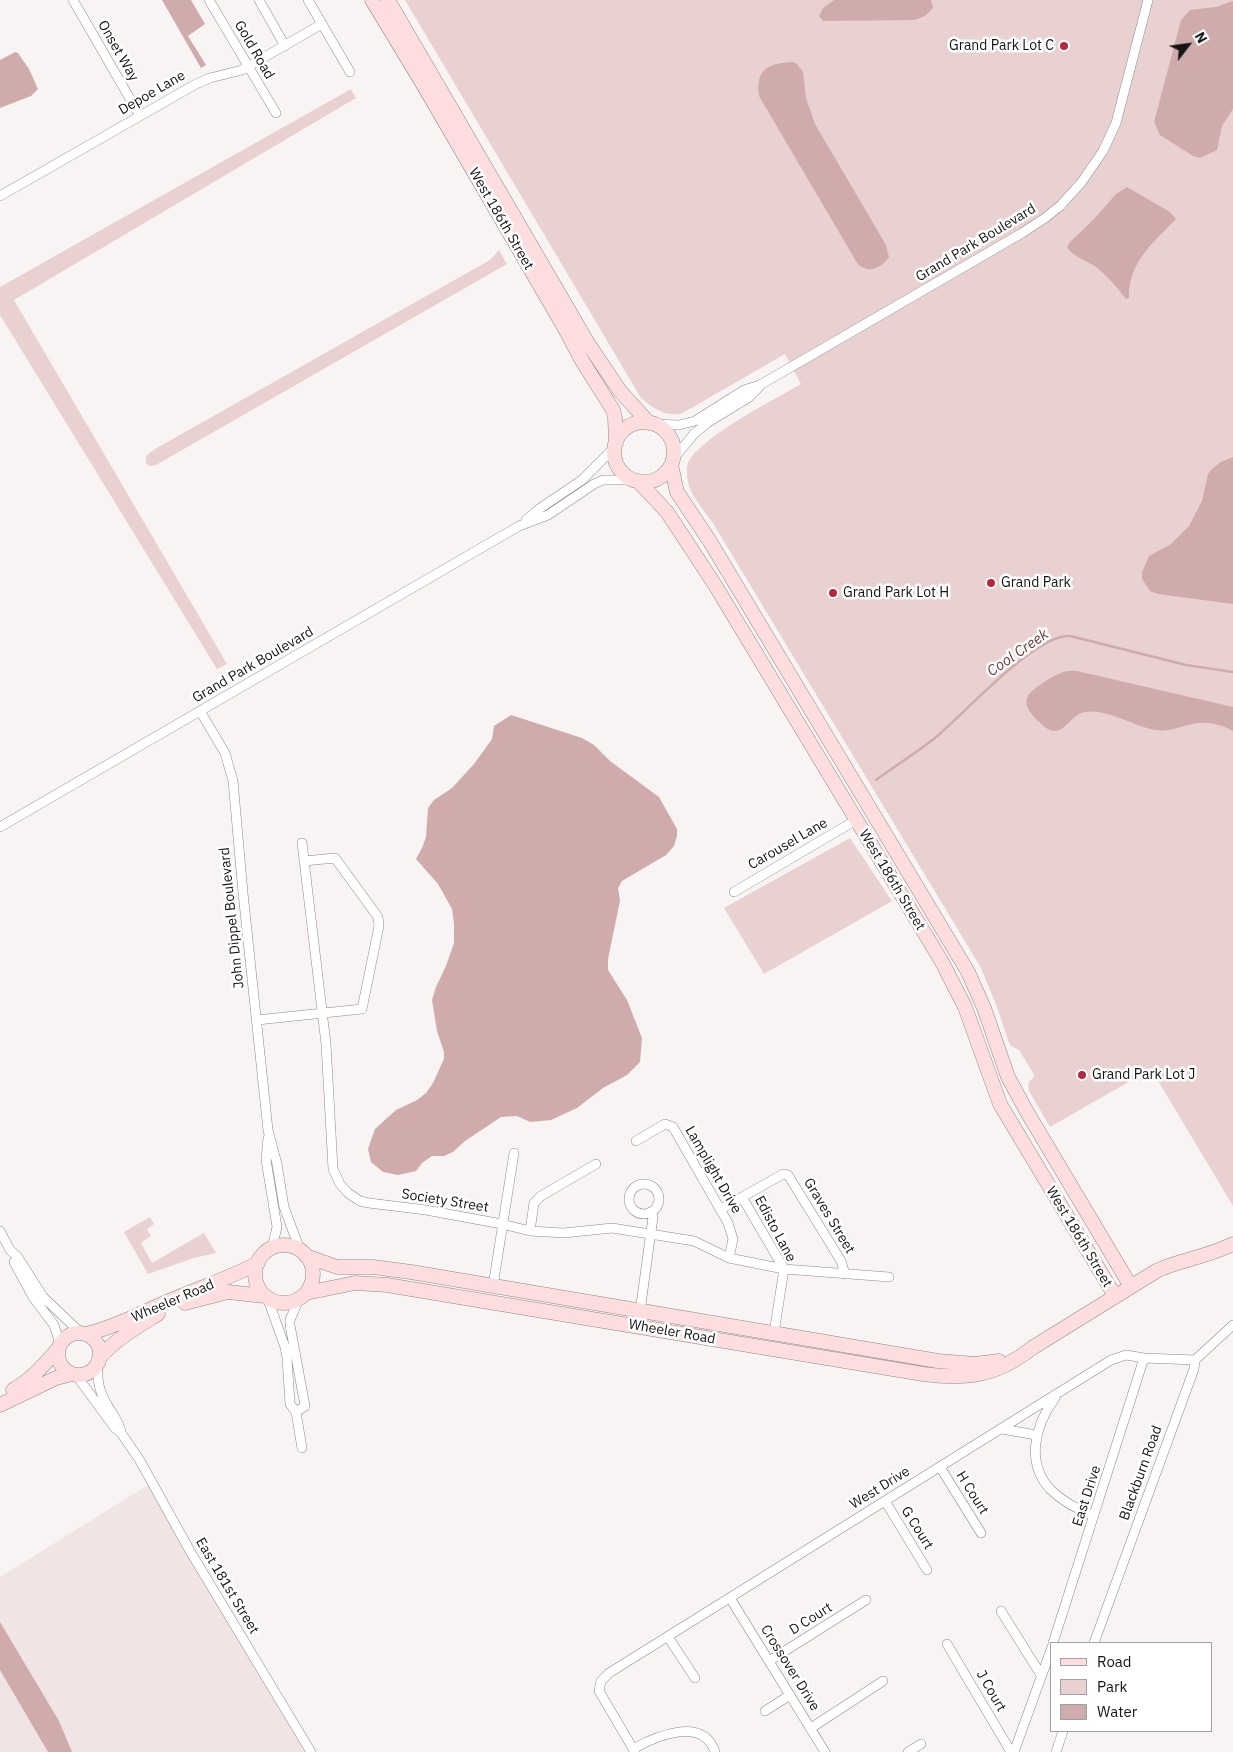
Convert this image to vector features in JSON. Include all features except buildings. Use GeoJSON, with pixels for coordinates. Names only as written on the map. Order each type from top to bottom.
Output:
{"type":"FeatureCollection","features":[{"type":"Feature","properties":{"kind":"street","name":"Onset Way"},"geometry":{"type":"LineString","coordinates":[[73,0],[140,116]]}},
{"type":"Feature","properties":{"kind":"street","name":"Gold Road"},"geometry":{"type":"LineString","coordinates":[[210,0],[276,113]]}},
{"type":"Feature","properties":{"kind":"street"},"geometry":{"type":"LineString","coordinates":[[259,0],[285,46]]}},
{"type":"Feature","properties":{"kind":"street"},"geometry":{"type":"LineString","coordinates":[[308,0],[350,72]]}},
{"type":"Feature","properties":{"kind":"street","name":"West 186th Street"},"geometry":{"type":"LineString","coordinates":[[372,0],[439,112],[581,359],[611,405],[616,418],[615,445]]}},
{"type":"Feature","properties":{"kind":"street","name":"West 186th Street"},"geometry":{"type":"LineString","coordinates":[[388,0],[589,344],[620,391],[650,424]]}},
{"type":"Feature","properties":{"kind":"street","name":"Grand Park Boulevard"},"geometry":{"type":"LineString","coordinates":[[672,462],[694,434],[707,423],[748,398],[760,386],[1022,233],[1060,206],[1081,183],[1103,151],[1116,123],[1148,0]]}},
{"type":"Feature","properties":{"kind":"street","name":"Depoe Lane"},"geometry":{"type":"LineString","coordinates":[[0,196],[202,81],[248,67],[322,24]]}},
{"type":"Feature","properties":{"kind":"street","name":"Grand Park Boulevard"},"geometry":{"type":"LineString","coordinates":[[650,424],[679,425],[695,421],[744,390],[760,386]]}},
{"type":"Feature","properties":{"kind":"street"},"geometry":{"type":"LineString","coordinates":[[641,423],[650,424],[662,429],[669,437],[673,448],[672,462],[664,474],[655,480],[635,480],[623,474],[617,464],[615,445],[621,433],[630,426],[641,423]]}},
{"type":"Feature","properties":{"kind":"street","name":"Grand Park Boulevard"},"geometry":{"type":"LineString","coordinates":[[519,526],[539,509],[582,480],[615,445]]}},
{"type":"Feature","properties":{"kind":"street","name":"West 186th Street"},"geometry":{"type":"LineString","coordinates":[[672,462],[677,492],[709,540],[968,972],[1008,1078],[1027,1112],[1134,1283]]}},
{"type":"Feature","properties":{"kind":"street","name":"Grand Park Boulevard"},"geometry":{"type":"LineString","coordinates":[[0,827],[519,526],[548,515],[603,480],[635,480]]}},
{"type":"Feature","properties":{"kind":"street","name":"West 186th Street"},"geometry":{"type":"LineString","coordinates":[[635,480],[667,512],[691,548],[957,989],[1000,1104],[1115,1296]]}},
{"type":"Feature","properties":{"kind":"street","name":"John Dippel Boulevard"},"geometry":{"type":"LineString","coordinates":[[200,711],[225,753],[233,781],[268,1130],[277,1164],[284,1207],[303,1253]]}},
{"type":"Feature","properties":{"kind":"street","name":"Carousel Lane"},"geometry":{"type":"LineString","coordinates":[[734,892],[856,820]]}},
{"type":"Feature","properties":{"kind":"street","name":"Society Street"},"geometry":{"type":"LineString","coordinates":[[302,844],[326,1044],[333,1169],[344,1189],[360,1201],[426,1210],[530,1231],[564,1233],[612,1228],[694,1241],[729,1258],[784,1269],[889,1277]]}},
{"type":"Feature","properties":{"kind":"street"},"geometry":{"type":"LineString","coordinates":[[257,1020],[362,1009],[379,926],[378,918],[335,858],[304,861]]}},
{"type":"Feature","properties":{"kind":"street"},"geometry":{"type":"LineString","coordinates":[[904,899],[919,889]]}},
{"type":"Feature","properties":{"kind":"street","name":"Lamplight Drive"},"geometry":{"type":"LineString","coordinates":[[636,1141],[665,1124],[671,1125],[675,1130],[731,1228],[733,1239],[729,1258]]}},
{"type":"Feature","properties":{"kind":"street","name":"John Dippel Boulevard"},"geometry":{"type":"LineString","coordinates":[[268,1130],[266,1160],[277,1227],[272,1248]]}},
{"type":"Feature","properties":{"kind":"street"},"geometry":{"type":"LineString","coordinates":[[493,1286],[514,1154]]}},
{"type":"Feature","properties":{"kind":"street"},"geometry":{"type":"LineString","coordinates":[[530,1231],[536,1200],[596,1164]]}},
{"type":"Feature","properties":{"kind":"street","name":"Graves Street"},"geometry":{"type":"LineString","coordinates":[[742,1197],[786,1174],[836,1253],[845,1274]]}},
{"type":"Feature","properties":{"kind":"street"},"geometry":{"type":"LineString","coordinates":[[721,1209],[742,1197]]}},
{"type":"Feature","properties":{"kind":"street","name":"Edisto Lane"},"geometry":{"type":"LineString","coordinates":[[742,1197],[784,1269],[774,1333]]}},
{"type":"Feature","properties":{"kind":"street"},"geometry":{"type":"LineString","coordinates":[[638,1326],[653,1217],[650,1212]]}},
{"type":"Feature","properties":{"kind":"street"},"geometry":{"type":"LineString","coordinates":[[0,1231],[25,1284],[54,1325],[59,1347],[60,1364],[74,1374]]}},
{"type":"Feature","properties":{"kind":"street","name":"Wheeler Road"},"geometry":{"type":"LineString","coordinates":[[302,1296],[355,1283],[387,1285],[947,1378],[971,1376],[996,1370],[1019,1358],[1134,1283],[1174,1263],[1204,1256],[1233,1244]]}},
{"type":"Feature","properties":{"kind":"street"},"geometry":{"type":"LineString","coordinates":[[296,1412],[305,1406],[290,1320],[302,1296],[311,1284],[313,1274],[311,1264],[303,1253],[287,1246],[272,1248],[264,1254],[258,1263],[256,1278],[259,1288],[266,1296],[274,1301],[284,1303],[302,1296]]}},
{"type":"Feature","properties":{"kind":"street"},"geometry":{"type":"LineString","coordinates":[[0,1406],[56,1378],[74,1374],[82,1375],[91,1371],[98,1361],[100,1353],[97,1344],[43,1297],[17,1256],[10,1250]]}},
{"type":"Feature","properties":{"kind":"street","name":"Wheeler Road"},"geometry":{"type":"LineString","coordinates":[[303,1253],[337,1267],[373,1267],[958,1364],[990,1363],[1032,1348]]}},
{"type":"Feature","properties":{"kind":"street","name":"Wheeler Road"},"geometry":{"type":"LineString","coordinates":[[83,1333],[126,1321],[166,1302],[240,1273],[258,1263]]}},
{"type":"Feature","properties":{"kind":"street","name":"Wheeler Road"},"geometry":{"type":"LineString","coordinates":[[98,1361],[108,1348],[130,1331],[174,1306],[228,1292],[266,1296]]}},
{"type":"Feature","properties":{"kind":"street"},"geometry":{"type":"LineString","coordinates":[[266,1296],[287,1358],[290,1404],[296,1412],[302,1448]]}},
{"type":"Feature","properties":{"kind":"street"},"geometry":{"type":"LineString","coordinates":[[1195,1360],[1233,1325]]}},
{"type":"Feature","properties":{"kind":"street"},"geometry":{"type":"LineString","coordinates":[[0,1397],[26,1383],[39,1372],[71,1334],[83,1333]]}},
{"type":"Feature","properties":{"kind":"street","name":"West Drive"},"geometry":{"type":"LineString","coordinates":[[634,1750],[599,1691],[601,1681],[609,1673],[1120,1356],[1195,1360]]}},
{"type":"Feature","properties":{"kind":"street","name":"East Drive"},"geometry":{"type":"LineString","coordinates":[[1056,1642],[1144,1358]]}},
{"type":"Feature","properties":{"kind":"street","name":"Blackburn Road"},"geometry":{"type":"LineString","coordinates":[[1094,1642],[1194,1369],[1195,1360]]}},
{"type":"Feature","properties":{"kind":"street","name":"East 181st Street"},"geometry":{"type":"LineString","coordinates":[[98,1361],[97,1377],[100,1390],[120,1425],[121,1432],[311,1752]]}},
{"type":"Feature","properties":{"kind":"street","name":"East 181st Street"},"geometry":{"type":"LineString","coordinates":[[74,1374],[115,1428],[121,1432]]}},
{"type":"Feature","properties":{"kind":"street"},"geometry":{"type":"LineString","coordinates":[[1058,1394],[1044,1414],[1036,1435],[1037,1462],[1044,1480],[1051,1490],[1061,1498],[1094,1516]]}},
{"type":"Feature","properties":{"kind":"street"},"geometry":{"type":"LineString","coordinates":[[1002,1428],[1036,1435]]}},
{"type":"Feature","properties":{"kind":"street","name":"H Court"},"geometry":{"type":"LineString","coordinates":[[940,1467],[981,1533]]}},
{"type":"Feature","properties":{"kind":"street","name":"G Court"},"geometry":{"type":"LineString","coordinates":[[884,1501],[927,1570]]}},
{"type":"Feature","properties":{"kind":"street","name":"Crossover Drive"},"geometry":{"type":"LineString","coordinates":[[730,1598],[825,1752]]}},
{"type":"Feature","properties":{"kind":"street","name":"D Court"},"geometry":{"type":"LineString","coordinates":[[770,1662],[866,1600]]}},
{"type":"Feature","properties":{"kind":"street"},"geometry":{"type":"LineString","coordinates":[[1001,1611],[1041,1675]]}},
{"type":"Feature","properties":{"kind":"street"},"geometry":{"type":"LineString","coordinates":[[668,1637],[695,1678]]}},
{"type":"Feature","properties":{"kind":"street","name":"J Court"},"geometry":{"type":"LineString","coordinates":[[948,1644],[1012,1752]]}},
{"type":"Feature","properties":{"kind":"street","name":"East Drive"},"geometry":{"type":"LineString","coordinates":[[1012,1752],[1050,1655]]}},
{"type":"Feature","properties":{"kind":"street"},"geometry":{"type":"LineString","coordinates":[[810,1728],[883,1681]]}},
{"type":"Feature","properties":{"kind":"street"},"geometry":{"type":"LineString","coordinates":[[765,1711],[790,1695]]}},
{"type":"Feature","properties":{"kind":"street"},"geometry":{"type":"LineString","coordinates":[[634,1750],[656,1736],[692,1732],[706,1737],[715,1752]]}},
{"type":"Feature","properties":{"kind":"street"},"geometry":{"type":"LineString","coordinates":[[1056,1752],[1063,1732]]}},
{"type":"Feature","properties":{"kind":"street"},"geometry":{"type":"LineString","coordinates":[[908,1752],[920,1744]]}},
{"type":"Feature","properties":{"kind":"shaded area"},"geometry":{"type":"Polygon","coordinates":[[[148,1485],[305,1752],[0,1752],[0,1577],[148,1485]]]}},
{"type":"Feature","properties":{"kind":"green space","name":"Grand Park"},"geometry":{"type":"Polygon","coordinates":[[[405,0],[1233,0],[1233,1206],[1151,1069],[1050,1127],[1029,1091],[1028,1085],[1034,1077],[1033,1073],[1019,1050],[1009,1043],[981,968],[714,525],[692,493],[688,482],[687,467],[695,453],[722,431],[801,384],[785,354],[681,414],[669,414],[660,411],[641,398],[405,0]]]}},
{"type":"Feature","properties":{"kind":"green space"},"geometry":{"type":"Polygon","coordinates":[[[351,89],[356,98],[14,300],[227,664],[217,669],[0,315],[0,287],[351,89]]]}},
{"type":"Feature","properties":{"kind":"green space"},"geometry":{"type":"Polygon","coordinates":[[[499,250],[507,264],[156,465],[149,466],[146,463],[146,456],[155,449],[490,260],[499,250]]]}},
{"type":"Feature","properties":{"kind":"green space"},"geometry":{"type":"Polygon","coordinates":[[[850,838],[892,901],[764,974],[724,908],[850,838]]]}},
{"type":"Feature","properties":{"kind":"green space"},"geometry":{"type":"Polygon","coordinates":[[[150,1217],[154,1224],[147,1229],[151,1236],[141,1243],[152,1263],[204,1233],[216,1253],[194,1258],[148,1274],[124,1232],[150,1217]]]}},
{"type":"Feature","properties":{"kind":"water"},"geometry":{"type":"Polygon","coordinates":[[[162,0],[191,0],[205,24],[188,36],[206,65],[201,68],[162,0]]]}},
{"type":"Feature","properties":{"kind":"water"},"geometry":{"type":"Polygon","coordinates":[[[834,0],[931,0],[933,8],[925,16],[915,20],[823,21],[819,16],[823,8],[834,0]]]}},
{"type":"Feature","properties":{"kind":"water"},"geometry":{"type":"Polygon","coordinates":[[[1233,1],[1233,109],[1222,126],[1217,150],[1200,158],[1193,156],[1160,135],[1154,122],[1181,20],[1190,10],[1216,7],[1233,1]]]}},
{"type":"Feature","properties":{"kind":"water"},"geometry":{"type":"Polygon","coordinates":[[[15,52],[18,53],[29,69],[38,89],[31,96],[0,108],[0,60],[15,52]]]}},
{"type":"Feature","properties":{"kind":"water"},"geometry":{"type":"Polygon","coordinates":[[[793,62],[803,72],[806,98],[815,124],[886,245],[889,257],[878,267],[867,269],[860,266],[856,261],[759,96],[759,79],[766,69],[777,64],[793,62]]]}},
{"type":"Feature","properties":{"kind":"water"},"geometry":{"type":"Polygon","coordinates":[[[1127,187],[1170,212],[1176,219],[1151,245],[1138,263],[1130,285],[1129,298],[1126,299],[1100,270],[1076,256],[1067,247],[1116,194],[1127,187]]]}},
{"type":"Feature","properties":{"kind":"water"},"geometry":{"type":"Polygon","coordinates":[[[1233,457],[1233,604],[1158,594],[1150,591],[1142,579],[1142,572],[1149,556],[1171,544],[1189,526],[1202,501],[1208,474],[1221,462],[1233,457]]]}},
{"type":"Feature","properties":{"kind":"water"},"geometry":{"type":"Polygon","coordinates":[[[1067,671],[1077,671],[1233,707],[1233,731],[1208,723],[1192,724],[1169,730],[1155,730],[1093,711],[1076,716],[1059,730],[1050,730],[1030,712],[1027,704],[1028,696],[1037,687],[1067,671]]]}},
{"type":"Feature","properties":{"kind":"water"},"geometry":{"type":"Polygon","coordinates":[[[511,715],[582,738],[594,745],[610,761],[659,797],[677,829],[674,846],[666,855],[622,881],[618,888],[620,901],[608,959],[608,970],[627,1000],[642,1038],[640,1062],[627,1075],[603,1088],[577,1108],[551,1120],[530,1122],[517,1116],[501,1117],[465,1141],[453,1152],[444,1156],[432,1156],[422,1163],[416,1171],[398,1175],[383,1172],[371,1162],[368,1149],[375,1129],[396,1110],[417,1100],[426,1093],[433,1083],[444,1059],[432,1000],[454,943],[454,924],[452,909],[438,884],[416,859],[426,837],[428,808],[434,800],[452,788],[474,764],[492,739],[494,726],[511,715]]]}},
{"type":"Feature","properties":{"kind":"water"},"geometry":{"type":"Polygon","coordinates":[[[0,1622],[59,1721],[72,1752],[48,1752],[0,1670],[0,1622]]]}},
{"type":"Feature","properties":{"kind":"waterway","name":"Cool Creek"},"geometry":{"type":"LineString","coordinates":[[876,780],[935,738],[1000,677],[1020,661],[1038,647],[1056,639],[1070,636],[1186,665],[1233,672]]}},
{"type":"Feature","properties":{"kind":"place","name":"Grand Park Lot C"},"geometry":{"type":"Point","coordinates":[1064,46]}},
{"type":"Feature","properties":{"kind":"place","name":"Grand Park"},"geometry":{"type":"Point","coordinates":[991,583]}},
{"type":"Feature","properties":{"kind":"place","name":"Grand Park Lot H"},"geometry":{"type":"Point","coordinates":[833,593]}},
{"type":"Feature","properties":{"kind":"place","name":"Grand Park Lot J"},"geometry":{"type":"Point","coordinates":[1082,1075]}}]}
